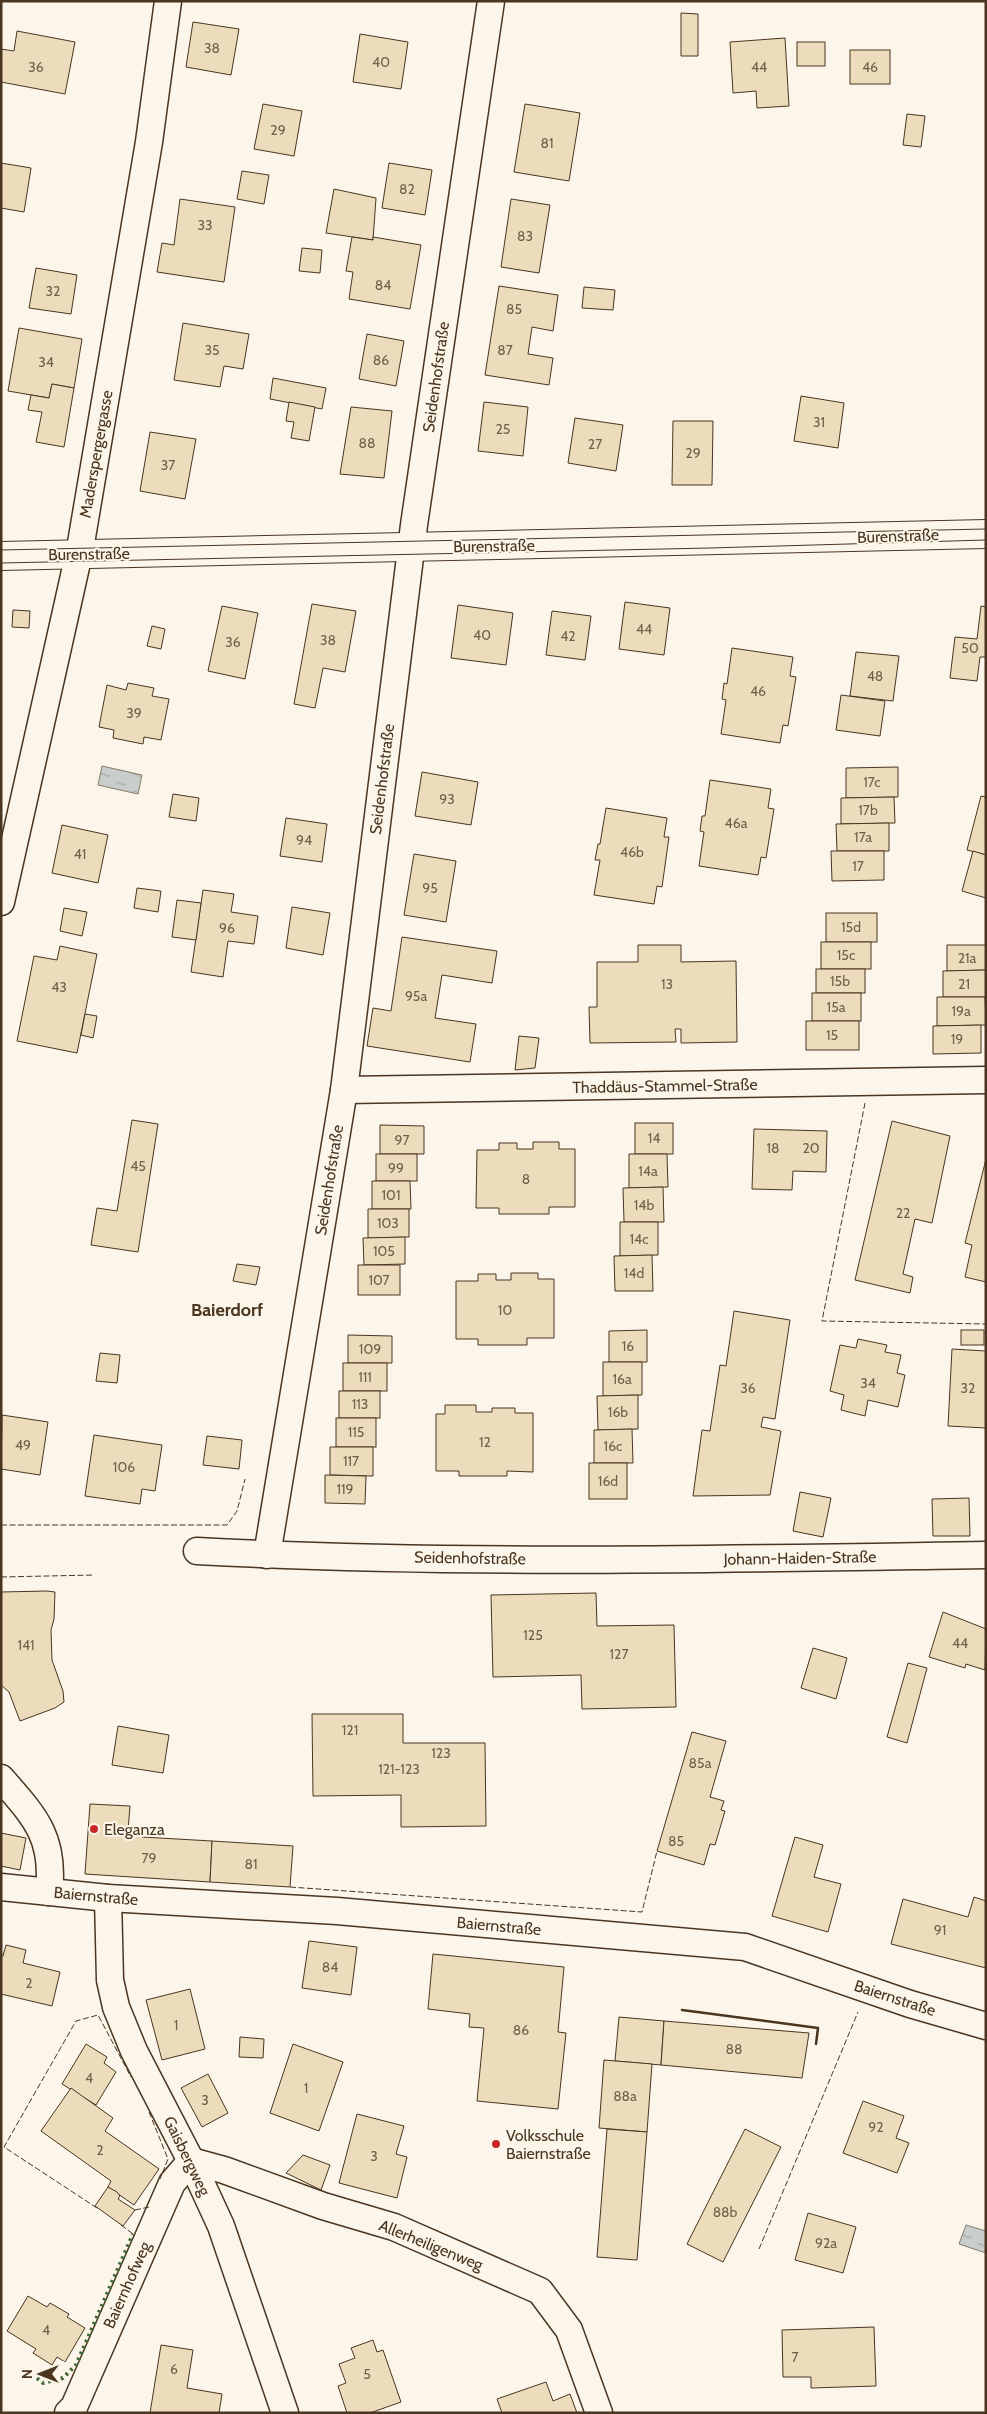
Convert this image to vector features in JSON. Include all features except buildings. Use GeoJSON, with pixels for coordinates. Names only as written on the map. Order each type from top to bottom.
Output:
{"type":"FeatureCollection","features":[{"type":"Feature","properties":{"kind":"street","name":"Maderspergergasse"},"geometry":{"type":"LineString","coordinates":[[1,902],[79,554],[147,156],[168,1]]}},
{"type":"Feature","properties":{"kind":"street","name":"Seidenhofstraße"},"geometry":{"type":"LineString","coordinates":[[267,1555],[344,1090],[411,548],[491,1]]}},
{"type":"Feature","properties":{"kind":"street","name":"Burenstraße"},"geometry":{"type":"LineString","coordinates":[[1,556],[986,534]]}},
{"type":"Feature","properties":{"kind":"street","name":"Thaddäus-Stammel-Straße"},"geometry":{"type":"LineString","coordinates":[[344,1090],[986,1080]]}},
{"type":"Feature","properties":{"kind":"street","name":"Seidenhofstraße"},"geometry":{"type":"LineString","coordinates":[[198,1551],[267,1555],[614,1561]]}},
{"type":"Feature","properties":{"kind":"street","name":"Johann-Haiden-Straße"},"geometry":{"type":"LineString","coordinates":[[614,1561],[986,1555]]}},
{"type":"Feature","properties":{"kind":"street"},"geometry":{"type":"LineString","coordinates":[[1,1778],[31,1812],[44,1836],[52,1866],[49,1892]]}},
{"type":"Feature","properties":{"kind":"street","name":"Baiernstraße"},"geometry":{"type":"LineString","coordinates":[[1,1887],[108,1898],[337,1911],[746,1947],[910,2004],[986,2026]]}},
{"type":"Feature","properties":{"kind":"street","name":"Gaisbergweg"},"geometry":{"type":"LineString","coordinates":[[108,1898],[110,1980],[116,2007],[134,2051],[191,2161],[221,2226],[285,2413]]}},
{"type":"Feature","properties":{"kind":"street","name":"Baiernhofweg"},"geometry":{"type":"LineString","coordinates":[[68,2413],[74,2407],[172,2183],[191,2161]]}},
{"type":"Feature","properties":{"kind":"street","name":"Allerheiligenweg"},"geometry":{"type":"LineString","coordinates":[[191,2161],[224,2170],[323,2206],[394,2227],[540,2291],[569,2330],[599,2413]]}},
{"type":"Feature","properties":{"kind":"water"},"geometry":{"type":"Polygon","coordinates":[[[102,766],[142,775],[138,794],[98,785],[102,766]]]}},
{"type":"Feature","properties":{"kind":"water"},"geometry":{"type":"Polygon","coordinates":[[[966,2225],[986,2231],[986,2253],[959,2244],[966,2225]]]}},
{"type":"Feature","properties":{"kind":"tram line"},"geometry":{"type":"LineString","coordinates":[[1,550],[986,529]]}},
{"type":"Feature","properties":{"kind":"tram line"},"geometry":{"type":"LineString","coordinates":[[1,563],[710,548],[986,540]]}},
{"type":"Feature","properties":{"kind":"hedge"},"geometry":{"type":"LineString","coordinates":[[32,2374],[43,2383],[63,2378],[76,2365],[133,2234]]}},
{"type":"Feature","properties":{"kind":"fence"},"geometry":{"type":"LineString","coordinates":[[865,1103],[822,1321],[986,1324]]}},
{"type":"Feature","properties":{"kind":"fence"},"geometry":{"type":"LineString","coordinates":[[1,1525],[227,1525],[237,1511],[245,1479]]}},
{"type":"Feature","properties":{"kind":"fence"},"geometry":{"type":"LineString","coordinates":[[1,1577],[94,1575]]}},
{"type":"Feature","properties":{"kind":"fence"},"geometry":{"type":"LineString","coordinates":[[290,1887],[642,1912],[657,1851]]}},
{"type":"Feature","properties":{"kind":"fence"},"geometry":{"type":"LineString","coordinates":[[759,2249],[858,2012]]}},
{"type":"Feature","properties":{"kind":"fence"},"geometry":{"type":"LineString","coordinates":[[97,2208],[4,2147],[76,2021],[98,2015],[131,2077]]}},
{"type":"Feature","properties":{"kind":"fence"},"geometry":{"type":"LineString","coordinates":[[149,2112],[168,2159],[160,2179]]}},
{"type":"Feature","properties":{"kind":"fence"},"geometry":{"type":"LineString","coordinates":[[135,2210],[149,2207]]}},
{"type":"Feature","properties":{"kind":"fence"},"geometry":{"type":"LineString","coordinates":[[121,2225],[133,2234]]}},
{"type":"Feature","properties":{"kind":"wall"},"geometry":{"type":"LineString","coordinates":[[682,2010],[818,2028],[816,2044]]}},
{"type":"Feature","properties":{"kind":"place","name":"Eleganza"},"geometry":{"type":"Point","coordinates":[94,1829]}},
{"type":"Feature","properties":{"kind":"place","name":"Volksschule Baiernstraße"},"geometry":{"type":"Point","coordinates":[496,2144]}},
{"type":"Feature","properties":{"kind":"district","name":"Baierdorf"},"geometry":{"type":"Point","coordinates":[227,1310]}}]}
